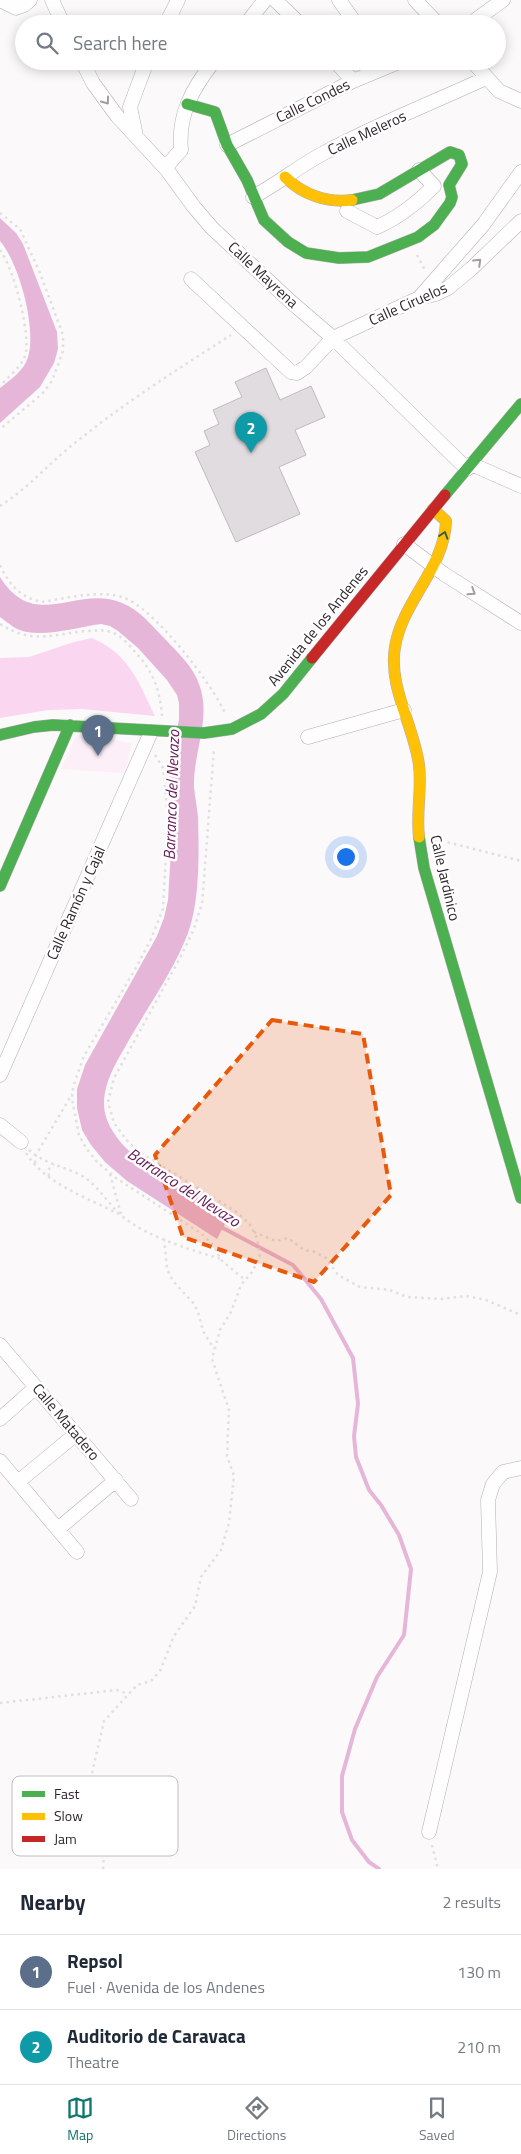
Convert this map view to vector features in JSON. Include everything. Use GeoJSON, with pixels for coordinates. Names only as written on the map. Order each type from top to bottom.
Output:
{"type":"FeatureCollection","features":[{"type":"Feature","properties":{"kind":"street"},"geometry":{"type":"LineString","coordinates":[[0,0],[16,8],[30,0]]}},
{"type":"Feature","properties":{"kind":"street"},"geometry":{"type":"LineString","coordinates":[[52,0],[60,15]]}},
{"type":"Feature","properties":{"kind":"street"},"geometry":{"type":"LineString","coordinates":[[170,15],[178,0]]}},
{"type":"Feature","properties":{"kind":"street"},"geometry":{"type":"LineString","coordinates":[[253,15],[265,0]]}},
{"type":"Feature","properties":{"kind":"street"},"geometry":{"type":"LineString","coordinates":[[275,0],[291,15]]}},
{"type":"Feature","properties":{"kind":"street"},"geometry":{"type":"LineString","coordinates":[[339,0],[350,15]]}},
{"type":"Feature","properties":{"kind":"street"},"geometry":{"type":"LineString","coordinates":[[414,0],[429,15]]}},
{"type":"Feature","properties":{"kind":"street"},"geometry":{"type":"LineString","coordinates":[[482,15],[503,0]]}},
{"type":"Feature","properties":{"kind":"street","name":"Calle Mayrena"},"geometry":{"type":"LineString","coordinates":[[87,70],[102,96],[117,116],[165,168],[212,228],[290,301],[333,338],[469,467]]}},
{"type":"Feature","properties":{"kind":"street"},"geometry":{"type":"LineString","coordinates":[[136,137],[130,107],[144,70]]}},
{"type":"Feature","properties":{"kind":"street"},"geometry":{"type":"LineString","coordinates":[[165,168],[182,150],[182,121],[187,104],[208,70]]}},
{"type":"Feature","properties":{"kind":"street"},"geometry":{"type":"LineString","coordinates":[[343,70],[353,81]]}},
{"type":"Feature","properties":{"kind":"street","name":"Calle Condes"},"geometry":{"type":"LineString","coordinates":[[227,145],[373,70]]}},
{"type":"Feature","properties":{"kind":"street"},"geometry":{"type":"LineString","coordinates":[[479,70],[499,91],[521,101]]}},
{"type":"Feature","properties":{"kind":"street","name":"Calle Meleros"},"geometry":{"type":"LineString","coordinates":[[254,197],[274,186],[285,176],[360,135],[486,78]]}},
{"type":"Feature","properties":{"kind":"street"},"geometry":{"type":"LineString","coordinates":[[187,104],[215,112],[227,145],[247,180],[264,220],[288,242],[306,253],[339,258],[368,257],[427,232],[446,209],[452,197],[449,185],[462,164],[459,155],[450,152],[384,193],[367,200],[334,201],[311,196],[297,190],[285,176]]}},
{"type":"Feature","properties":{"kind":"street"},"geometry":{"type":"LineString","coordinates":[[347,211],[377,227],[395,218],[418,202],[434,186],[419,170]]}},
{"type":"Feature","properties":{"kind":"street"},"geometry":{"type":"LineString","coordinates":[[437,287],[521,172]]}},
{"type":"Feature","properties":{"kind":"street","name":"Calle Ciruelos"},"geometry":{"type":"LineString","coordinates":[[333,338],[419,298],[471,270],[521,221]]}},
{"type":"Feature","properties":{"kind":"street"},"geometry":{"type":"LineString","coordinates":[[191,279],[291,372],[297,373],[306,367],[333,338]]}},
{"type":"Feature","properties":{"kind":"street","name":"Avenida de los Andenes"},"geometry":{"type":"LineString","coordinates":[[0,735],[34,726],[70,725],[153,736],[215,732],[232,729],[261,714],[283,694],[404,544],[521,404]]}},
{"type":"Feature","properties":{"kind":"street"},"geometry":{"type":"LineString","coordinates":[[469,467],[521,486]]}},
{"type":"Feature","properties":{"kind":"street","name":"Calle Jardinico"},"geometry":{"type":"LineString","coordinates":[[433,510],[447,524],[442,542],[400,625],[395,648],[395,671],[419,766],[419,835],[424,868],[521,1198]]}},
{"type":"Feature","properties":{"kind":"street"},"geometry":{"type":"LineString","coordinates":[[404,544],[431,565],[521,623]]}},
{"type":"Feature","properties":{"kind":"street"},"geometry":{"type":"LineString","coordinates":[[308,737],[404,710]]}},
{"type":"Feature","properties":{"kind":"street"},"geometry":{"type":"LineString","coordinates":[[0,886],[70,725]]}},
{"type":"Feature","properties":{"kind":"street","name":"Calle Ramón y Cajal"},"geometry":{"type":"LineString","coordinates":[[0,1075],[153,736]]}},
{"type":"Feature","properties":{"kind":"street"},"geometry":{"type":"LineString","coordinates":[[0,1125],[21,1142]]}},
{"type":"Feature","properties":{"kind":"street","name":"Calle Matadero"},"geometry":{"type":"LineString","coordinates":[[0,1345],[116,1480],[130,1499]]}},
{"type":"Feature","properties":{"kind":"street"},"geometry":{"type":"LineString","coordinates":[[0,1419],[36,1387]]}},
{"type":"Feature","properties":{"kind":"street"},"geometry":{"type":"LineString","coordinates":[[18,1482],[76,1434]]}},
{"type":"Feature","properties":{"kind":"street"},"geometry":{"type":"LineString","coordinates":[[0,1461],[77,1552]]}},
{"type":"Feature","properties":{"kind":"street"},"geometry":{"type":"LineString","coordinates":[[429,1832],[490,1572],[488,1500],[493,1484],[503,1472],[521,1468]]}},
{"type":"Feature","properties":{"kind":"street"},"geometry":{"type":"LineString","coordinates":[[58,1529],[116,1480]]}},
{"type":"Feature","properties":{"kind":"path"},"geometry":{"type":"LineString","coordinates":[[0,214],[13,222],[23,235],[40,273],[63,335],[63,351],[52,381],[42,394],[0,429]]}},
{"type":"Feature","properties":{"kind":"path"},"geometry":{"type":"LineString","coordinates":[[409,240],[426,272],[437,287]]}},
{"type":"Feature","properties":{"kind":"path"},"geometry":{"type":"LineString","coordinates":[[0,250],[13,279],[20,301],[25,327],[26,346],[26,355],[0,386]]}},
{"type":"Feature","properties":{"kind":"path"},"geometry":{"type":"LineString","coordinates":[[0,506],[64,452],[134,400],[166,377],[243,328]]}},
{"type":"Feature","properties":{"kind":"path"},"geometry":{"type":"LineString","coordinates":[[0,565],[15,589],[34,600],[42,602],[106,595],[131,600],[155,621],[186,655],[215,693],[232,729]]}},
{"type":"Feature","properties":{"kind":"path"},"geometry":{"type":"LineString","coordinates":[[0,624],[29,637],[102,630],[112,632],[136,652],[150,670],[157,684],[160,700],[153,736],[155,755],[163,768],[168,818],[163,909],[151,939],[137,966],[84,1056],[72,1093],[74,1119],[86,1148],[109,1172],[202,1234],[213,1246],[221,1260],[245,1281]]}},
{"type":"Feature","properties":{"kind":"path"},"geometry":{"type":"LineString","coordinates":[[91,1776],[104,1721],[137,1684],[151,1681],[160,1671],[174,1636],[196,1606],[201,1577],[221,1550],[229,1523],[234,1476],[227,1456],[229,1410],[212,1359],[220,1330],[231,1312],[241,1285],[252,1272],[260,1257],[257,1238],[249,1224],[235,1211],[144,1155],[129,1143],[114,1123],[108,1102],[114,1078],[180,958],[193,931],[202,904],[215,732]]}},
{"type":"Feature","properties":{"kind":"path"},"geometry":{"type":"LineString","coordinates":[[419,835],[521,861]]}},
{"type":"Feature","properties":{"kind":"path"},"geometry":{"type":"LineString","coordinates":[[35,1164],[36,1155],[72,1093]]}},
{"type":"Feature","properties":{"kind":"path"},"geometry":{"type":"LineString","coordinates":[[21,1142],[36,1155],[73,1170],[87,1179],[121,1216]]}},
{"type":"Feature","properties":{"kind":"path"},"geometry":{"type":"LineString","coordinates":[[21,1142],[27,1155],[35,1164],[50,1178],[73,1192],[164,1239],[221,1260]]}},
{"type":"Feature","properties":{"kind":"path"},"geometry":{"type":"LineString","coordinates":[[50,1178],[48,1170],[55,1164]]}},
{"type":"Feature","properties":{"kind":"path"},"geometry":{"type":"LineString","coordinates":[[109,1172],[121,1216]]}},
{"type":"Feature","properties":{"kind":"path"},"geometry":{"type":"LineString","coordinates":[[253,1232],[276,1241],[288,1238],[293,1240],[304,1250],[315,1252],[326,1258],[338,1275],[360,1287],[390,1290],[407,1298],[442,1300],[466,1296],[486,1300],[521,1315]]}},
{"type":"Feature","properties":{"kind":"path"},"geometry":{"type":"LineString","coordinates":[[164,1239],[167,1269],[172,1281],[194,1304],[203,1331],[214,1351]]}},
{"type":"Feature","properties":{"kind":"path"},"geometry":{"type":"LineString","coordinates":[[0,1703],[117,1690],[129,1694]]}},
{"type":"Feature","properties":{"kind":"path"},"geometry":{"type":"LineString","coordinates":[[429,1832],[438,1869]]}},
{"type":"Feature","properties":{"kind":"path"},"geometry":{"type":"LineString","coordinates":[[103,1869],[104,1856]]}},
{"type":"Feature","properties":{"kind":"highlighted area"},"geometry":{"type":"Polygon","coordinates":[[[272,1020],[363,1034],[391,1195],[314,1282],[183,1237],[155,1155],[272,1020]]]}},
{"type":"Feature","properties":{"kind":"shaded area"},"geometry":{"type":"Polygon","coordinates":[[[0,218],[16,233],[23,244],[57,332],[58,349],[54,363],[40,387],[0,423],[0,388],[17,374],[26,362],[30,345],[30,330],[20,280],[14,264],[0,241],[0,218]]]}},
{"type":"Feature","properties":{"kind":"shaded area"},"geometry":{"type":"Polygon","coordinates":[[[0,577],[13,593],[28,602],[42,605],[89,599],[105,599],[128,606],[145,619],[179,654],[193,671],[199,684],[204,709],[194,774],[198,817],[198,861],[197,891],[192,920],[176,960],[112,1070],[106,1087],[104,1110],[110,1127],[120,1142],[139,1159],[228,1218],[217,1239],[127,1181],[105,1162],[82,1130],[77,1108],[77,1089],[85,1065],[157,936],[164,918],[168,900],[173,816],[169,768],[179,720],[177,695],[167,680],[138,648],[110,626],[101,624],[36,633],[23,631],[13,626],[0,617],[0,577]]]}},
{"type":"Feature","properties":{"kind":"shaded area"},"geometry":{"type":"Polygon","coordinates":[[[92,638],[105,645],[124,660],[137,680],[155,716],[82,709],[48,710],[0,718],[0,658],[29,657],[92,638]]]}},
{"type":"Feature","properties":{"kind":"shaded area"},"geometry":{"type":"Polygon","coordinates":[[[77,735],[132,743],[125,773],[61,769],[77,735]]]}},
{"type":"Feature","properties":{"kind":"building"},"geometry":{"type":"Polygon","coordinates":[[[266,368],[280,400],[311,386],[325,417],[295,430],[306,455],[279,467],[300,514],[236,542],[195,452],[210,445],[204,431],[219,424],[213,410],[242,397],[235,382],[266,368]]]}},
{"type":"Feature","properties":{"kind":"waterway","name":"Barranco del Nevazo"},"geometry":{"type":"LineString","coordinates":[[219,1226],[293,1265],[321,1299],[353,1358],[358,1404],[354,1436],[356,1457],[369,1490],[381,1505],[399,1535],[411,1569],[404,1635],[377,1677],[355,1729],[342,1776],[342,1812],[352,1840],[369,1862],[379,1869]]}},
{"type":"Feature","properties":{"kind":"traffic: fast"},"geometry":{"type":"LineString","coordinates":[[187,104],[215,112],[227,145],[247,180],[264,220],[288,242],[306,253],[339,258],[368,257],[418,237],[434,225],[450,203],[452,197],[449,185],[462,164],[459,155],[450,152],[379,194],[352,200]]}},
{"type":"Feature","properties":{"kind":"traffic: fast"},"geometry":{"type":"LineString","coordinates":[[445,495],[521,404]]}},
{"type":"Feature","properties":{"kind":"traffic: fast"},"geometry":{"type":"LineString","coordinates":[[0,735],[34,727],[53,725],[204,733],[232,729],[261,714],[283,694],[312,658]]}},
{"type":"Feature","properties":{"kind":"traffic: fast"},"geometry":{"type":"LineString","coordinates":[[0,886],[70,725]]}},
{"type":"Feature","properties":{"kind":"traffic: fast"},"geometry":{"type":"LineString","coordinates":[[419,837],[424,868],[521,1198]]}},
{"type":"Feature","properties":{"kind":"traffic: slow"},"geometry":{"type":"LineString","coordinates":[[285,177],[300,189],[316,196],[325,199],[352,200]]}},
{"type":"Feature","properties":{"kind":"traffic: slow"},"geometry":{"type":"LineString","coordinates":[[419,837],[419,765],[398,692],[394,662],[399,631],[439,554],[444,538],[446,521],[433,509]]}},
{"type":"Feature","properties":{"kind":"traffic: jam"},"geometry":{"type":"LineString","coordinates":[[312,658],[445,495]]}},
{"type":"Feature","properties":{"kind":"place","name":"Auditorio de Caravaca"},"geometry":{"type":"Point","coordinates":[251,453]}},
{"type":"Feature","properties":{"kind":"place","name":"Repsol"},"geometry":{"type":"Point","coordinates":[98,756]}}]}
